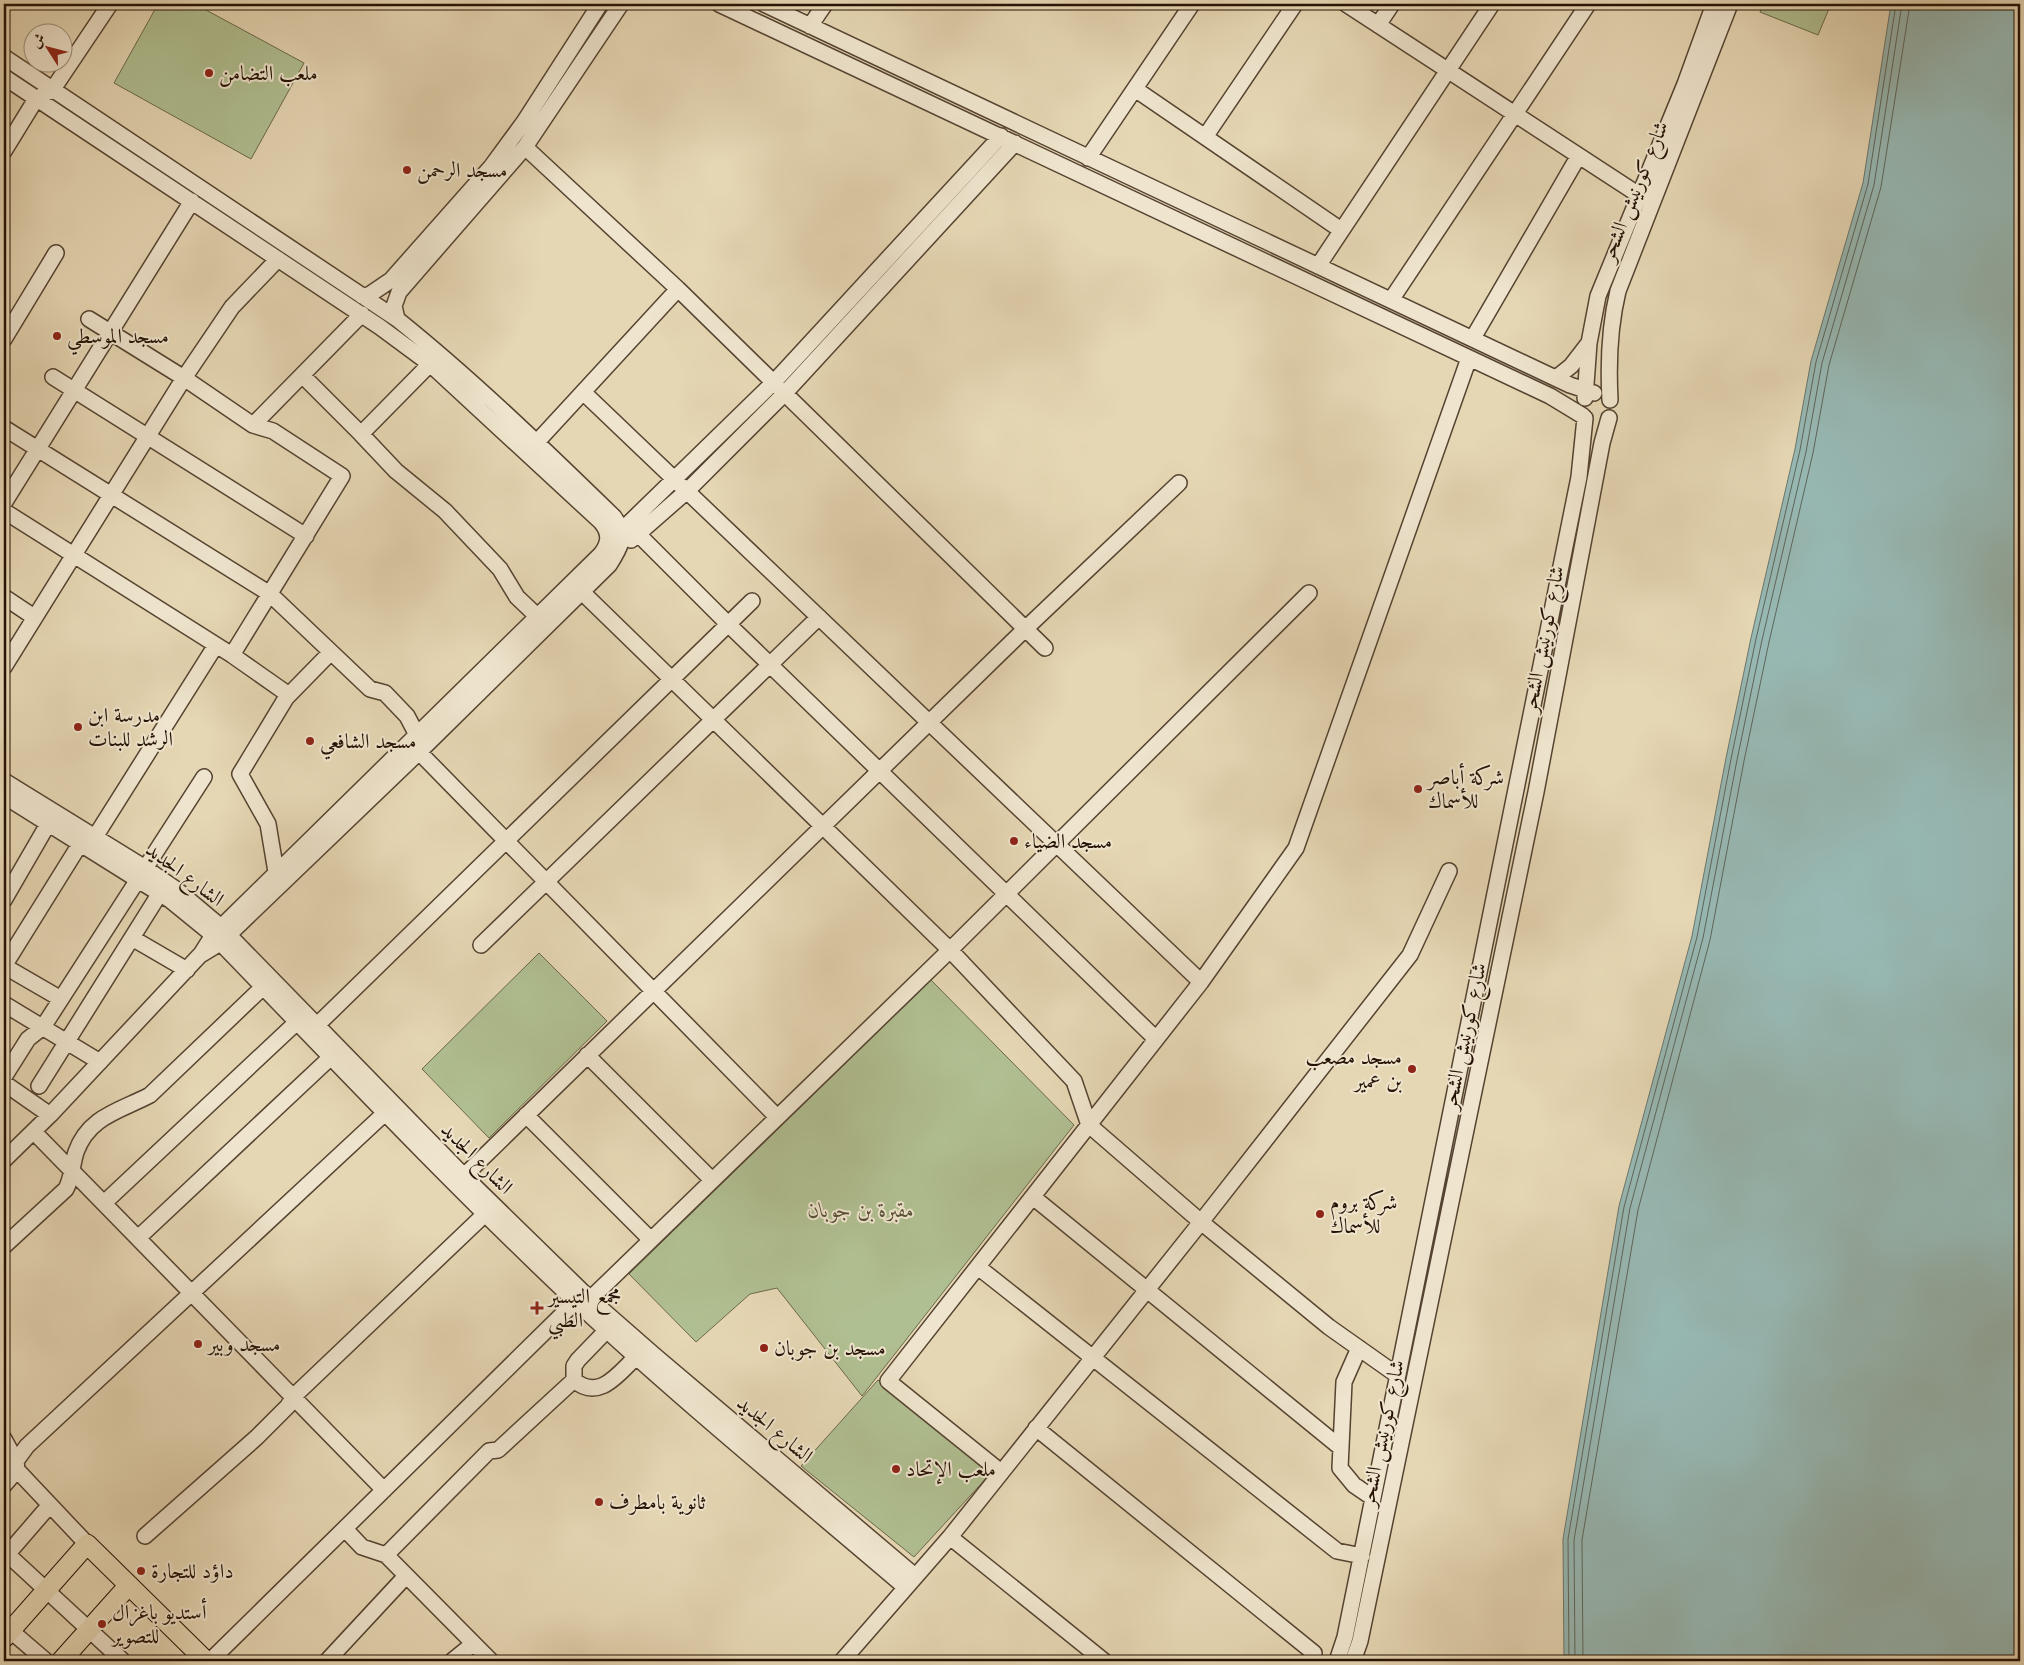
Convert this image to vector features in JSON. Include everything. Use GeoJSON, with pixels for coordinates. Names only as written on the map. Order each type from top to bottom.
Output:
{"type":"FeatureCollection","features":[{"type":"Feature","properties":{"kind":"main road"},"geometry":{"type":"LineString","coordinates":[[6,1631],[87,1544],[206,1661]]}},
{"type":"Feature","properties":{"kind":"main road"},"geometry":{"type":"LineString","coordinates":[[61,1661],[129,1585]]}},
{"type":"Feature","properties":{"kind":"street"},"geometry":{"type":"LineString","coordinates":[[4,151],[36,99],[54,89],[108,4]]}},
{"type":"Feature","properties":{"kind":"street"},"geometry":{"type":"LineString","coordinates":[[397,319],[394,306],[399,292],[421,257],[524,122],[600,4]]}},
{"type":"Feature","properties":{"kind":"street"},"geometry":{"type":"LineString","coordinates":[[719,4],[1550,396],[1588,421],[1596,424],[1609,418],[1612,409],[1610,400],[1603,394],[1588,394],[764,4]]}},
{"type":"Feature","properties":{"kind":"street"},"geometry":{"type":"LineString","coordinates":[[810,26],[824,4]]}},
{"type":"Feature","properties":{"kind":"street"},"geometry":{"type":"LineString","coordinates":[[1088,158],[1192,4]]}},
{"type":"Feature","properties":{"kind":"street"},"geometry":{"type":"LineString","coordinates":[[1205,137],[1295,4]]}},
{"type":"Feature","properties":{"kind":"street"},"geometry":{"type":"LineString","coordinates":[[1346,4],[1639,195]]}},
{"type":"Feature","properties":{"kind":"street"},"geometry":{"type":"LineString","coordinates":[[1378,25],[1392,4]]}},
{"type":"Feature","properties":{"kind":"street"},"geometry":{"type":"LineString","coordinates":[[1318,266],[1492,4]]}},
{"type":"Feature","properties":{"kind":"street"},"geometry":{"type":"LineString","coordinates":[[1391,300],[1588,4]]}},
{"type":"Feature","properties":{"kind":"street","name":"شارع كورنيش الشحر"},"geometry":{"type":"LineString","coordinates":[[1610,400],[1608,346],[1618,291],[1691,86],[1714,4]]}},
{"type":"Feature","properties":{"kind":"street","name":"شارع كورنيش الشحر"},"geometry":{"type":"LineString","coordinates":[[1588,394],[1589,343],[1598,296],[1639,195],[1730,4]]}},
{"type":"Feature","properties":{"kind":"street"},"geometry":{"type":"LineString","coordinates":[[353,296],[369,296],[384,287],[421,257],[525,147],[621,6]]}},
{"type":"Feature","properties":{"kind":"street"},"geometry":{"type":"LineString","coordinates":[[835,58],[843,42]]}},
{"type":"Feature","properties":{"kind":"street"},"geometry":{"type":"LineString","coordinates":[[4,57],[54,89],[353,296],[362,314],[430,364],[601,522],[608,532],[608,543],[601,554],[276,872],[221,935]]}},
{"type":"Feature","properties":{"kind":"street"},"geometry":{"type":"LineString","coordinates":[[4,77],[278,259],[397,319],[439,352],[614,517],[622,530],[622,540],[618,551],[609,565],[419,752],[201,954],[34,1132],[4,1160]]}},
{"type":"Feature","properties":{"kind":"street"},"geometry":{"type":"LineString","coordinates":[[1136,88],[1341,230]]}},
{"type":"Feature","properties":{"kind":"street"},"geometry":{"type":"LineString","coordinates":[[618,551],[638,534],[681,485],[780,388],[1008,140]]}},
{"type":"Feature","properties":{"kind":"street"},"geometry":{"type":"LineString","coordinates":[[525,147],[678,289],[1045,648]]}},
{"type":"Feature","properties":{"kind":"street"},"geometry":{"type":"LineString","coordinates":[[1473,338],[1578,157]]}},
{"type":"Feature","properties":{"kind":"street"},"geometry":{"type":"LineString","coordinates":[[4,502],[192,201]]}},
{"type":"Feature","properties":{"kind":"street"},"geometry":{"type":"LineString","coordinates":[[4,339],[56,254]]}},
{"type":"Feature","properties":{"kind":"street"},"geometry":{"type":"LineString","coordinates":[[4,667],[184,378],[232,307],[278,259]]}},
{"type":"Feature","properties":{"kind":"street"},"geometry":{"type":"LineString","coordinates":[[536,443],[678,289]]}},
{"type":"Feature","properties":{"kind":"street"},"geometry":{"type":"LineString","coordinates":[[253,425],[362,314]]}},
{"type":"Feature","properties":{"kind":"street"},"geometry":{"type":"LineString","coordinates":[[89,319],[184,378],[253,425],[273,431],[342,476],[232,654]]}},
{"type":"Feature","properties":{"kind":"street"},"geometry":{"type":"LineString","coordinates":[[1556,378],[1578,359],[1589,343]]}},
{"type":"Feature","properties":{"kind":"street"},"geometry":{"type":"LineString","coordinates":[[1002,1472],[888,1381],[1201,982],[1296,848],[1469,358]]}},
{"type":"Feature","properties":{"kind":"street"},"geometry":{"type":"LineString","coordinates":[[361,434],[430,364]]}},
{"type":"Feature","properties":{"kind":"street"},"geometry":{"type":"LineString","coordinates":[[302,375],[396,471],[444,511],[500,569],[518,597],[538,617]]}},
{"type":"Feature","properties":{"kind":"street"},"geometry":{"type":"LineString","coordinates":[[53,378],[306,536]]}},
{"type":"Feature","properties":{"kind":"street"},"geometry":{"type":"LineString","coordinates":[[583,392],[1201,982]]}},
{"type":"Feature","properties":{"kind":"street"},"geometry":{"type":"LineString","coordinates":[[1584,417],[1582,406],[1588,394]]}},
{"type":"Feature","properties":{"kind":"street","name":"شارع كورنيش الشحر"},"geometry":{"type":"LineString","coordinates":[[1337,1661],[1345,1637],[1362,1556],[1579,477],[1584,417]]}},
{"type":"Feature","properties":{"kind":"street","name":"شارع كورنيش الشحر"},"geometry":{"type":"LineString","coordinates":[[1353,1661],[1360,1641],[1453,1197],[1536,792],[1602,443],[1609,418]]}},
{"type":"Feature","properties":{"kind":"street"},"geometry":{"type":"LineString","coordinates":[[4,428],[270,594],[370,689],[385,693],[408,716],[417,735]]}},
{"type":"Feature","properties":{"kind":"street"},"geometry":{"type":"LineString","coordinates":[[464,1176],[1026,628],[1179,483]]}},
{"type":"Feature","properties":{"kind":"street"},"geometry":{"type":"LineString","coordinates":[[622,530],[681,485]]}},
{"type":"Feature","properties":{"kind":"street"},"geometry":{"type":"LineString","coordinates":[[4,511],[232,654],[289,695]]}},
{"type":"Feature","properties":{"kind":"street"},"geometry":{"type":"LineString","coordinates":[[638,534],[770,665],[1156,1039]]}},
{"type":"Feature","properties":{"kind":"street"},"geometry":{"type":"LineString","coordinates":[[582,592],[950,950],[1074,1082],[1089,1125],[1201,1222],[1329,1327],[1397,1375]]}},
{"type":"Feature","properties":{"kind":"street"},"geometry":{"type":"LineString","coordinates":[[210,1661],[384,1490],[651,1240],[950,950],[1309,593]]}},
{"type":"Feature","properties":{"kind":"street"},"geometry":{"type":"LineString","coordinates":[[4,597],[34,617]]}},
{"type":"Feature","properties":{"kind":"street"},"geometry":{"type":"LineString","coordinates":[[313,1029],[752,601]]}},
{"type":"Feature","properties":{"kind":"street"},"geometry":{"type":"LineString","coordinates":[[481,945],[819,617]]}},
{"type":"Feature","properties":{"kind":"street"},"geometry":{"type":"LineString","coordinates":[[95,837],[216,645]]}},
{"type":"Feature","properties":{"kind":"street"},"geometry":{"type":"LineString","coordinates":[[276,872],[268,824],[240,774],[289,695],[331,652]]}},
{"type":"Feature","properties":{"kind":"street"},"geometry":{"type":"LineString","coordinates":[[419,752],[777,1118]]}},
{"type":"Feature","properties":{"kind":"street"},"geometry":{"type":"LineString","coordinates":[[4,1077],[28,1039],[42,1027],[204,777]]}},
{"type":"Feature","properties":{"kind":"street","name":"الشارع الجديد"},"geometry":{"type":"LineString","coordinates":[[4,781],[95,837],[141,873],[160,893],[221,935],[263,987],[298,1022],[313,1029],[332,1057],[485,1214],[583,1302],[654,1355],[910,1581]]}},
{"type":"Feature","properties":{"kind":"street"},"geometry":{"type":"LineString","coordinates":[[1516,790],[1536,792]]}},
{"type":"Feature","properties":{"kind":"street","name":"الشارع الجديد"},"geometry":{"type":"LineString","coordinates":[[4,796],[80,844],[177,890],[313,1029],[464,1176],[607,1330],[636,1357],[910,1581]]}},
{"type":"Feature","properties":{"kind":"street"},"geometry":{"type":"LineString","coordinates":[[4,900],[48,824]]}},
{"type":"Feature","properties":{"kind":"street"},"geometry":{"type":"LineString","coordinates":[[60,999],[4,966],[80,844]]}},
{"type":"Feature","properties":{"kind":"street"},"geometry":{"type":"LineString","coordinates":[[842,1661],[950,1537],[1201,1222],[1410,955],[1449,871]]}},
{"type":"Feature","properties":{"kind":"street"},"geometry":{"type":"LineString","coordinates":[[39,1086],[160,893]]}},
{"type":"Feature","properties":{"kind":"street"},"geometry":{"type":"LineString","coordinates":[[132,938],[187,970]]}},
{"type":"Feature","properties":{"kind":"street"},"geometry":{"type":"LineString","coordinates":[[4,1246],[66,1189],[71,1180],[76,1152],[84,1135],[98,1121],[114,1111],[150,1095],[263,987]]}},
{"type":"Feature","properties":{"kind":"street"},"geometry":{"type":"LineString","coordinates":[[4,1004],[100,1062]]}},
{"type":"Feature","properties":{"kind":"street"},"geometry":{"type":"LineString","coordinates":[[104,1203],[298,1022]]}},
{"type":"Feature","properties":{"kind":"street"},"geometry":{"type":"LineString","coordinates":[[587,1055],[712,1180]]}},
{"type":"Feature","properties":{"kind":"street"},"geometry":{"type":"LineString","coordinates":[[138,1238],[332,1057]]}},
{"type":"Feature","properties":{"kind":"street"},"geometry":{"type":"LineString","coordinates":[[4,1083],[50,1115]]}},
{"type":"Feature","properties":{"kind":"street"},"geometry":{"type":"LineString","coordinates":[[4,1485],[17,1466],[27,1446],[385,1113]]}},
{"type":"Feature","properties":{"kind":"street"},"geometry":{"type":"LineString","coordinates":[[526,1115],[651,1240]]}},
{"type":"Feature","properties":{"kind":"street"},"geometry":{"type":"LineString","coordinates":[[34,1132],[384,1490]]}},
{"type":"Feature","properties":{"kind":"street"},"geometry":{"type":"LineString","coordinates":[[1435,1193],[1453,1197]]}},
{"type":"Feature","properties":{"kind":"street"},"geometry":{"type":"LineString","coordinates":[[1033,1197],[1341,1448]]}},
{"type":"Feature","properties":{"kind":"street"},"geometry":{"type":"LineString","coordinates":[[145,1536],[257,1436],[288,1406],[293,1397],[485,1214]]}},
{"type":"Feature","properties":{"kind":"street"},"geometry":{"type":"LineString","coordinates":[[978,1267],[1337,1551],[1362,1556]]}},
{"type":"Feature","properties":{"kind":"street"},"geometry":{"type":"LineString","coordinates":[[386,1555],[489,1451],[498,1450],[574,1380],[574,1366],[607,1330]]}},
{"type":"Feature","properties":{"kind":"street"},"geometry":{"type":"LineString","coordinates":[[1359,1348],[1344,1382],[1340,1468],[1354,1485],[1373,1498]]}},
{"type":"Feature","properties":{"kind":"street"},"geometry":{"type":"LineString","coordinates":[[574,1380],[581,1386],[590,1389],[600,1388],[636,1357]]}},
{"type":"Feature","properties":{"kind":"street"},"geometry":{"type":"LineString","coordinates":[[1036,1428],[1314,1653]]}},
{"type":"Feature","properties":{"kind":"street"},"geometry":{"type":"LineString","coordinates":[[4,1439],[17,1466],[49,1506],[87,1544]]}},
{"type":"Feature","properties":{"kind":"street"},"geometry":{"type":"LineString","coordinates":[[49,1506],[5,1554],[47,1589],[123,1661]]}},
{"type":"Feature","properties":{"kind":"street"},"geometry":{"type":"LineString","coordinates":[[345,1529],[362,1547],[386,1555],[491,1661]]}},
{"type":"Feature","properties":{"kind":"street"},"geometry":{"type":"LineString","coordinates":[[950,1537],[1104,1661]]}},
{"type":"Feature","properties":{"kind":"street"},"geometry":{"type":"LineString","coordinates":[[327,1661],[406,1576]]}},
{"type":"Feature","properties":{"kind":"street"},"geometry":{"type":"LineString","coordinates":[[6,1631],[46,1661]]}},
{"type":"Feature","properties":{"kind":"street"},"geometry":{"type":"LineString","coordinates":[[452,1661],[473,1644]]}},
{"type":"Feature","properties":{"kind":"green space","name":"ملعب التضامن"},"geometry":{"type":"Polygon","coordinates":[[[158,4],[195,4],[304,63],[251,159],[114,83],[158,4]]]}},
{"type":"Feature","properties":{"kind":"green space"},"geometry":{"type":"Polygon","coordinates":[[[1763,4],[1831,4],[1818,35],[1760,12],[1763,4]]]}},
{"type":"Feature","properties":{"kind":"green space"},"geometry":{"type":"Polygon","coordinates":[[[539,953],[607,1021],[489,1138],[422,1069],[539,953]]]}},
{"type":"Feature","properties":{"kind":"green space","name":"مقبرة بن جوبان"},"geometry":{"type":"Polygon","coordinates":[[[931,980],[1074,1125],[862,1396],[777,1288],[750,1294],[696,1342],[629,1274],[931,980]]]}},
{"type":"Feature","properties":{"kind":"green space","name":"ملعب الإتحاد"},"geometry":{"type":"Polygon","coordinates":[[[878,1380],[992,1472],[914,1557],[801,1466],[878,1380]]]}},
{"type":"Feature","properties":{"kind":"water"},"geometry":{"type":"Polygon","coordinates":[[[1891,4],[2020,4],[2020,1661],[1564,1661],[1563,1539],[1619,1206],[1692,936],[1726,758],[1751,638],[1795,449],[1811,361],[1863,183],[1891,4]]]}},
{"type":"Feature","properties":{"kind":"place","name":"ملعب التضامن"},"geometry":{"type":"Point","coordinates":[209,73]}},
{"type":"Feature","properties":{"kind":"place","name":"مسجد الرحمن"},"geometry":{"type":"Point","coordinates":[407,170]}},
{"type":"Feature","properties":{"kind":"place","name":"مسجد الموسطي"},"geometry":{"type":"Point","coordinates":[57,336]}},
{"type":"Feature","properties":{"kind":"place","name":"مدرسة ابن الرشد للبنات"},"geometry":{"type":"Point","coordinates":[78,727]}},
{"type":"Feature","properties":{"kind":"place","name":"مسجد الشافعي"},"geometry":{"type":"Point","coordinates":[310,741]}},
{"type":"Feature","properties":{"kind":"place","name":"شركة أباصر للأسماك"},"geometry":{"type":"Point","coordinates":[1418,789]}},
{"type":"Feature","properties":{"kind":"place","name":"مسجد الضياء"},"geometry":{"type":"Point","coordinates":[1014,841]}},
{"type":"Feature","properties":{"kind":"place","name":"مسجد مصعب بن عمير"},"geometry":{"type":"Point","coordinates":[1412,1069]}},
{"type":"Feature","properties":{"kind":"place","name":"شركة بروم للأسماك"},"geometry":{"type":"Point","coordinates":[1320,1214]}},
{"type":"Feature","properties":{"kind":"place","name":"مجمع التيسير الطبي"},"geometry":{"type":"Point","coordinates":[537,1308]}},
{"type":"Feature","properties":{"kind":"place","name":"مسجد وبير"},"geometry":{"type":"Point","coordinates":[198,1344]}},
{"type":"Feature","properties":{"kind":"place","name":"مسجد بن جوبان"},"geometry":{"type":"Point","coordinates":[764,1348]}},
{"type":"Feature","properties":{"kind":"place","name":"ملعب الإتحاد"},"geometry":{"type":"Point","coordinates":[896,1469]}},
{"type":"Feature","properties":{"kind":"place","name":"ثانوية بامطرف"},"geometry":{"type":"Point","coordinates":[599,1502]}},
{"type":"Feature","properties":{"kind":"place","name":"داؤد للتجارة"},"geometry":{"type":"Point","coordinates":[141,1571]}},
{"type":"Feature","properties":{"kind":"place","name":"أستديو باغزال للتصوير"},"geometry":{"type":"Point","coordinates":[102,1624]}}]}
